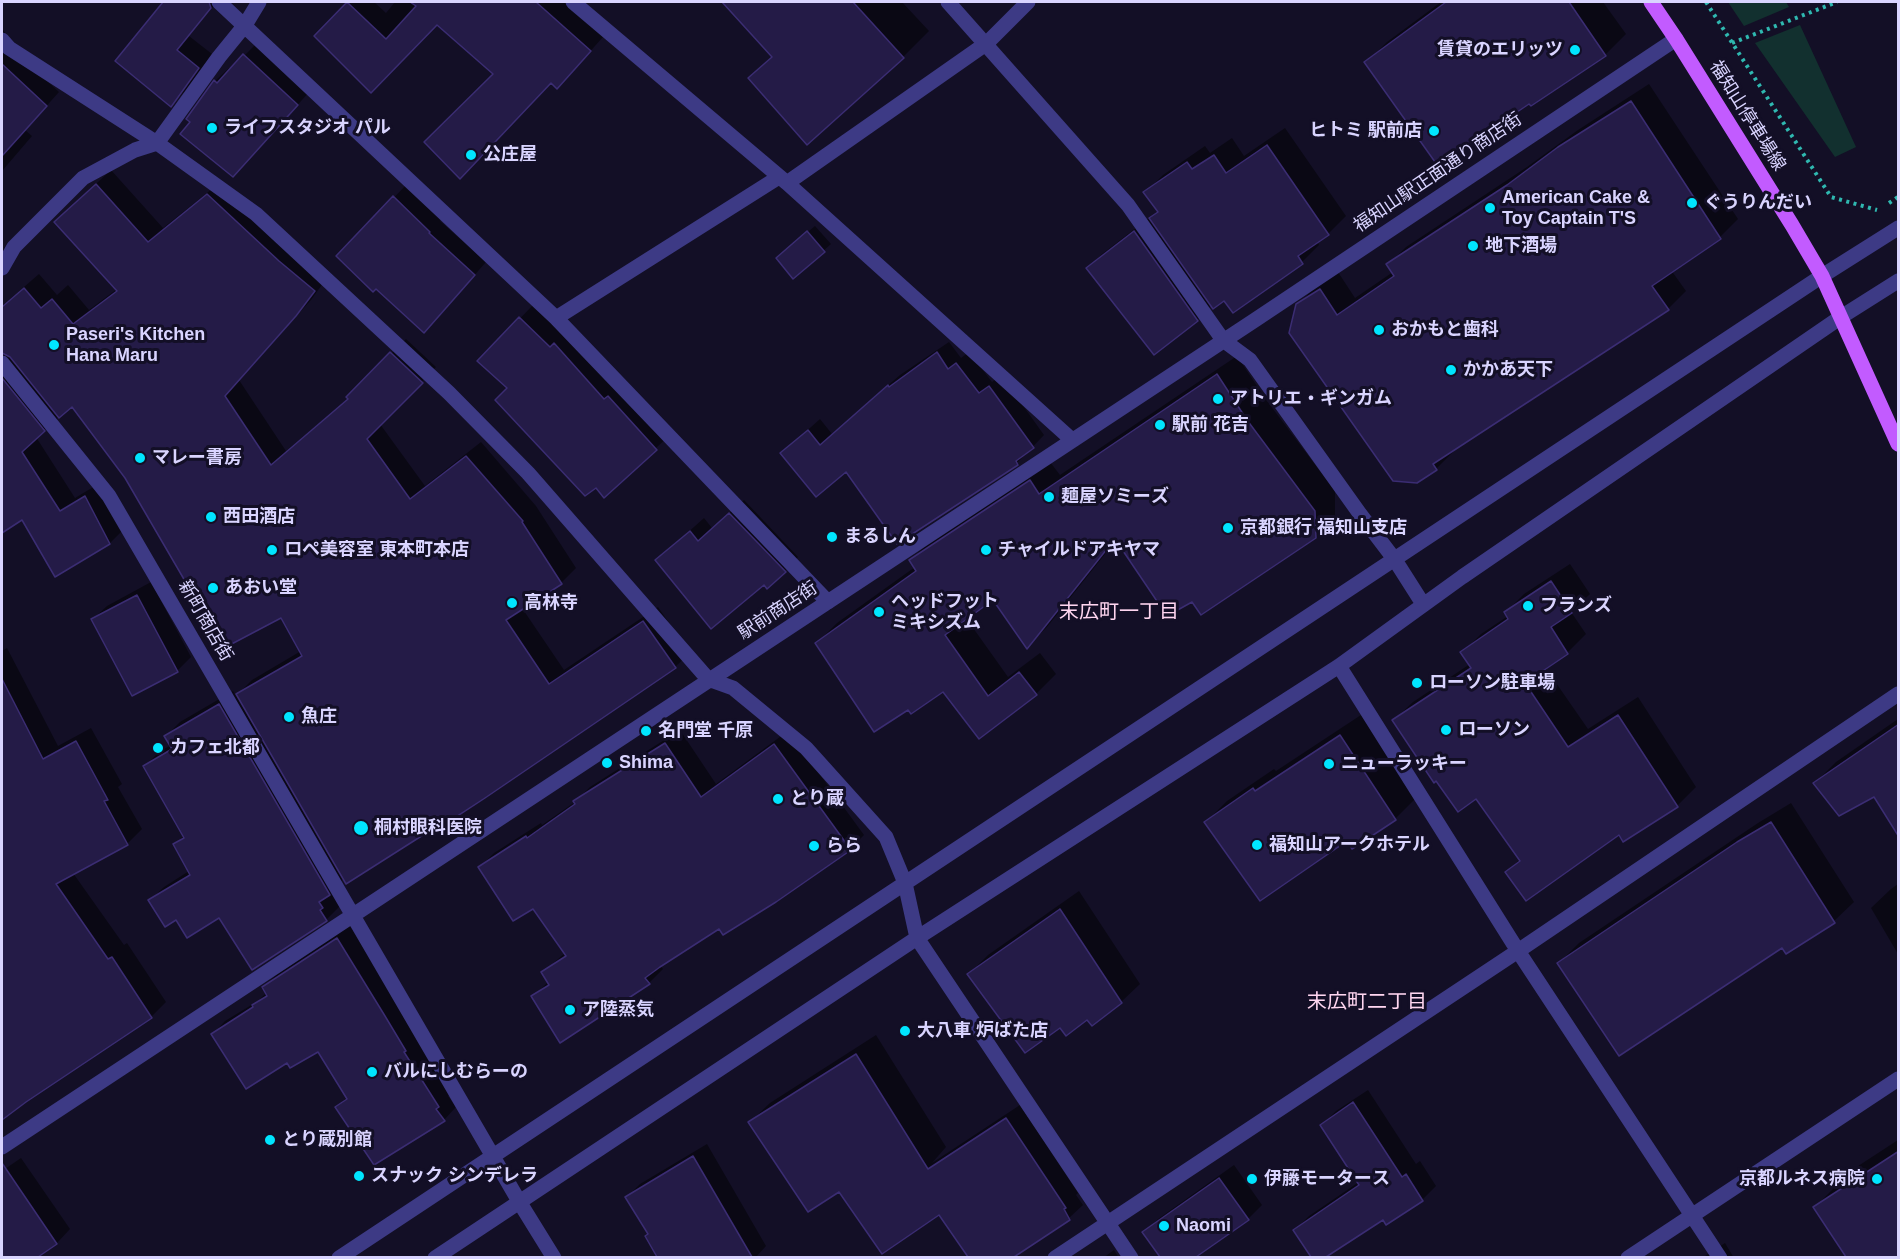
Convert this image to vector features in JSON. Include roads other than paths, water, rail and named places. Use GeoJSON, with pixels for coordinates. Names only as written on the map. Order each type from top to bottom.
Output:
{"type":"FeatureCollection","features":[{"type":"Feature","properties":{"kind":"main road","name":"福知山停車場線"},"geometry":{"type":"LineString","coordinates":[[1651,2],[1822,276],[1899,444]]}},
{"type":"Feature","properties":{"kind":"street"},"geometry":{"type":"LineString","coordinates":[[219,2],[556,318],[828,602]]}},
{"type":"Feature","properties":{"kind":"street"},"geometry":{"type":"LineString","coordinates":[[2,268],[14,247],[83,178],[135,150],[157,143],[219,57],[245,26],[259,2]]}},
{"type":"Feature","properties":{"kind":"street"},"geometry":{"type":"LineString","coordinates":[[573,2],[783,180],[1071,439]]}},
{"type":"Feature","properties":{"kind":"street"},"geometry":{"type":"LineString","coordinates":[[948,2],[987,43],[1128,205],[1223,340],[1250,360],[1395,560],[1423,604]]}},
{"type":"Feature","properties":{"kind":"street"},"geometry":{"type":"LineString","coordinates":[[556,318],[783,180],[987,43],[1028,2]]}},
{"type":"Feature","properties":{"kind":"street","name":"福知山駅正面通り商店街"},"geometry":{"type":"LineString","coordinates":[[1223,340],[1676,39]]}},
{"type":"Feature","properties":{"kind":"street"},"geometry":{"type":"LineString","coordinates":[[2,40],[9,48],[157,143],[256,214],[449,393],[528,473],[708,679],[733,688],[806,748],[886,837],[905,883],[917,938],[1131,1257]]}},
{"type":"Feature","properties":{"kind":"street"},"geometry":{"type":"LineString","coordinates":[[339,1257],[1822,276],[1899,228]]}},
{"type":"Feature","properties":{"kind":"street"},"geometry":{"type":"LineString","coordinates":[[435,1257],[520,1203],[917,938],[1339,666],[1423,604],[1841,317],[1899,281]]}},
{"type":"Feature","properties":{"kind":"street","name":"駅前商店街"},"geometry":{"type":"LineString","coordinates":[[2,1147],[1223,340]]}},
{"type":"Feature","properties":{"kind":"street","name":"新町商店街"},"geometry":{"type":"LineString","coordinates":[[2,363],[109,496],[520,1203],[555,1257]]}},
{"type":"Feature","properties":{"kind":"street"},"geometry":{"type":"LineString","coordinates":[[1339,666],[1518,951],[1720,1257]]}},
{"type":"Feature","properties":{"kind":"street"},"geometry":{"type":"LineString","coordinates":[[1055,1257],[1518,951],[1899,694]]}},
{"type":"Feature","properties":{"kind":"street"},"geometry":{"type":"LineString","coordinates":[[1628,1257],[1899,1079]]}},
{"type":"Feature","properties":{"kind":"place","name":"賃貸のエリッツ"},"geometry":{"type":"Point","coordinates":[1575,50]}},
{"type":"Feature","properties":{"kind":"place","name":"ライフスタジオ パル"},"geometry":{"type":"Point","coordinates":[212,128]}},
{"type":"Feature","properties":{"kind":"place","name":"ヒトミ 駅前店"},"geometry":{"type":"Point","coordinates":[1434,131]}},
{"type":"Feature","properties":{"kind":"place","name":"公庄屋"},"geometry":{"type":"Point","coordinates":[471,155]}},
{"type":"Feature","properties":{"kind":"place","name":"ぐうりんだい"},"geometry":{"type":"Point","coordinates":[1692,203]}},
{"type":"Feature","properties":{"kind":"place","name":"American Cake & Toy Captain T'S"},"geometry":{"type":"Point","coordinates":[1490,208]}},
{"type":"Feature","properties":{"kind":"place","name":"地下酒場"},"geometry":{"type":"Point","coordinates":[1473,246]}},
{"type":"Feature","properties":{"kind":"place","name":"おかもと歯科"},"geometry":{"type":"Point","coordinates":[1379,330]}},
{"type":"Feature","properties":{"kind":"place","name":"Paseri's Kitchen Hana Maru"},"geometry":{"type":"Point","coordinates":[54,345]}},
{"type":"Feature","properties":{"kind":"place","name":"かかあ天下"},"geometry":{"type":"Point","coordinates":[1451,370]}},
{"type":"Feature","properties":{"kind":"place","name":"アトリエ・ギンガム"},"geometry":{"type":"Point","coordinates":[1218,399]}},
{"type":"Feature","properties":{"kind":"place","name":"駅前 花吉"},"geometry":{"type":"Point","coordinates":[1160,425]}},
{"type":"Feature","properties":{"kind":"place","name":"マレー書房"},"geometry":{"type":"Point","coordinates":[140,458]}},
{"type":"Feature","properties":{"kind":"place","name":"麺屋ソミーズ"},"geometry":{"type":"Point","coordinates":[1049,497]}},
{"type":"Feature","properties":{"kind":"place","name":"西田酒店"},"geometry":{"type":"Point","coordinates":[211,517]}},
{"type":"Feature","properties":{"kind":"place","name":"京都銀行 福知山支店"},"geometry":{"type":"Point","coordinates":[1228,528]}},
{"type":"Feature","properties":{"kind":"place","name":"まるしん"},"geometry":{"type":"Point","coordinates":[832,537]}},
{"type":"Feature","properties":{"kind":"place","name":"ロペ美容室 東本町本店"},"geometry":{"type":"Point","coordinates":[272,550]}},
{"type":"Feature","properties":{"kind":"place","name":"チャイルドアキヤマ"},"geometry":{"type":"Point","coordinates":[986,550]}},
{"type":"Feature","properties":{"kind":"place","name":"あおい堂"},"geometry":{"type":"Point","coordinates":[213,588]}},
{"type":"Feature","properties":{"kind":"place","name":"高林寺"},"geometry":{"type":"Point","coordinates":[512,603]}},
{"type":"Feature","properties":{"kind":"place","name":"フランズ"},"geometry":{"type":"Point","coordinates":[1528,606]}},
{"type":"Feature","properties":{"kind":"place","name":"ヘッドフット ミキシズム"},"geometry":{"type":"Point","coordinates":[879,612]}},
{"type":"Feature","properties":{"kind":"place","name":"ローソン駐車場"},"geometry":{"type":"Point","coordinates":[1417,683]}},
{"type":"Feature","properties":{"kind":"place","name":"魚庄"},"geometry":{"type":"Point","coordinates":[289,717]}},
{"type":"Feature","properties":{"kind":"place","name":"ローソン"},"geometry":{"type":"Point","coordinates":[1446,730]}},
{"type":"Feature","properties":{"kind":"place","name":"名門堂 千原"},"geometry":{"type":"Point","coordinates":[646,731]}},
{"type":"Feature","properties":{"kind":"place","name":"カフェ北都"},"geometry":{"type":"Point","coordinates":[158,748]}},
{"type":"Feature","properties":{"kind":"place","name":"Shima"},"geometry":{"type":"Point","coordinates":[607,763]}},
{"type":"Feature","properties":{"kind":"place","name":"ニューラッキー"},"geometry":{"type":"Point","coordinates":[1329,764]}},
{"type":"Feature","properties":{"kind":"place","name":"とり蔵"},"geometry":{"type":"Point","coordinates":[778,799]}},
{"type":"Feature","properties":{"kind":"place","name":"桐村眼科医院"},"geometry":{"type":"Point","coordinates":[361,828]}},
{"type":"Feature","properties":{"kind":"place","name":"福知山アークホテル"},"geometry":{"type":"Point","coordinates":[1257,845]}},
{"type":"Feature","properties":{"kind":"place","name":"らら"},"geometry":{"type":"Point","coordinates":[814,846]}},
{"type":"Feature","properties":{"kind":"place","name":"ア陸蒸気"},"geometry":{"type":"Point","coordinates":[570,1010]}},
{"type":"Feature","properties":{"kind":"place","name":"大八車 炉ばた店"},"geometry":{"type":"Point","coordinates":[905,1031]}},
{"type":"Feature","properties":{"kind":"place","name":"バルにしむらーの"},"geometry":{"type":"Point","coordinates":[372,1072]}},
{"type":"Feature","properties":{"kind":"place","name":"とり蔵別館"},"geometry":{"type":"Point","coordinates":[270,1140]}},
{"type":"Feature","properties":{"kind":"place","name":"スナック シンデレラ"},"geometry":{"type":"Point","coordinates":[359,1176]}},
{"type":"Feature","properties":{"kind":"place","name":"伊藤モータース"},"geometry":{"type":"Point","coordinates":[1252,1179]}},
{"type":"Feature","properties":{"kind":"place","name":"京都ルネス病院"},"geometry":{"type":"Point","coordinates":[1877,1179]}},
{"type":"Feature","properties":{"kind":"place","name":"Naomi"},"geometry":{"type":"Point","coordinates":[1164,1226]}},
{"type":"Feature","properties":{"kind":"district","name":"末広町一丁目"},"geometry":{"type":"Point","coordinates":[1119,612]}},
{"type":"Feature","properties":{"kind":"district","name":"末広町二丁目"},"geometry":{"type":"Point","coordinates":[1367,1002]}}]}
